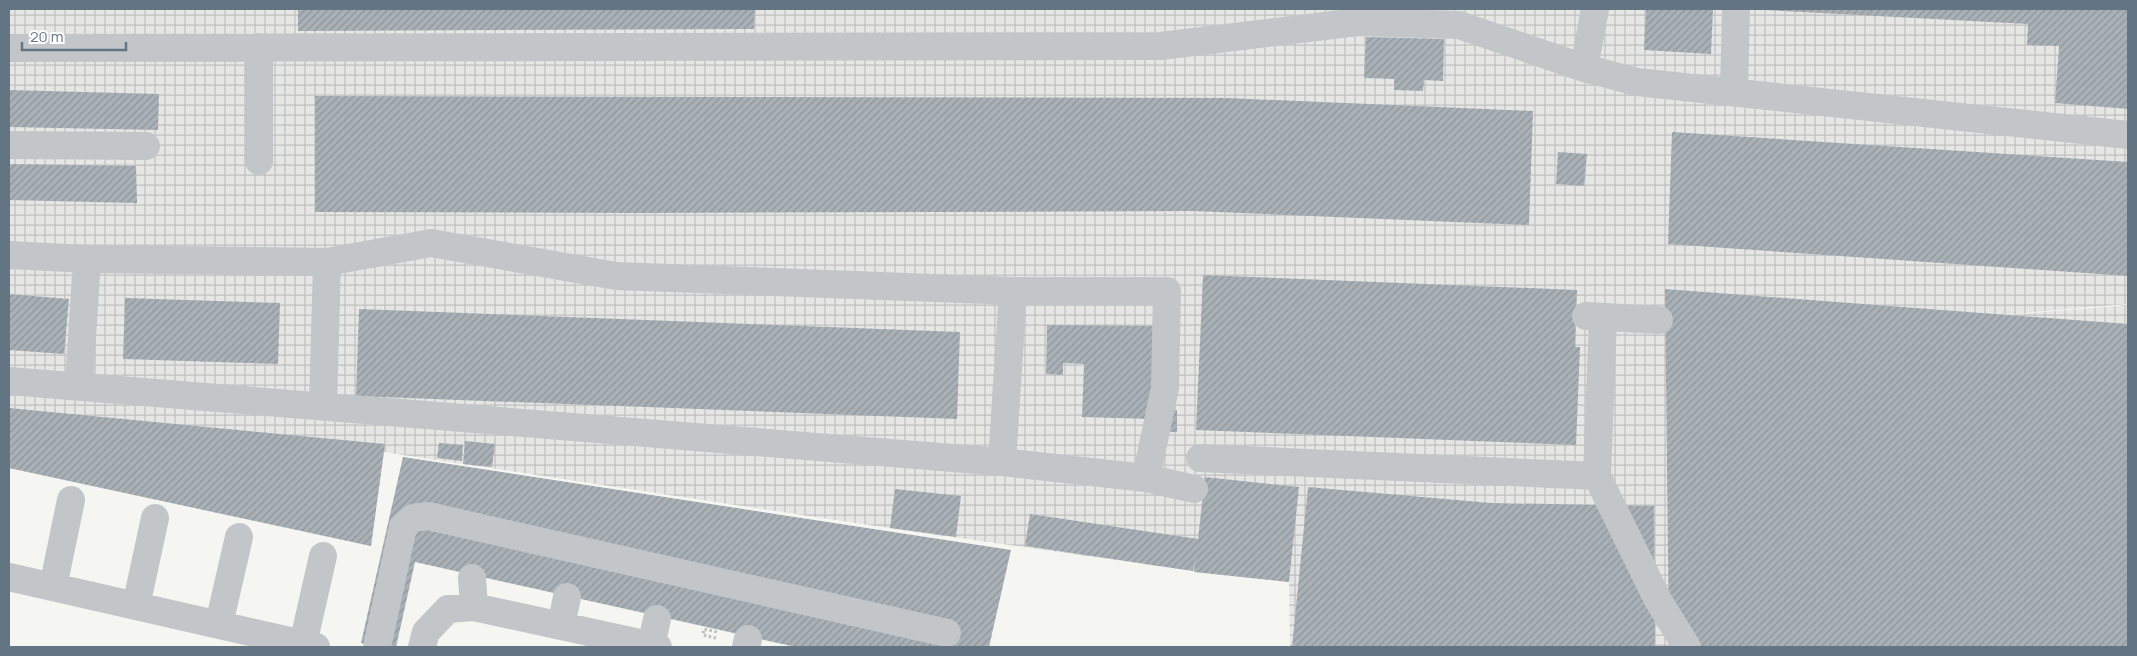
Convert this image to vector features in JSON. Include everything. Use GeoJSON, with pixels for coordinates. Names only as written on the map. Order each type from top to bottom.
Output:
{"type":"FeatureCollection","features":[{"type":"Feature","properties":{"kind":"lane"},"geometry":{"type":"LineString","coordinates":[[1584,68],[1595,9]]}},
{"type":"Feature","properties":{"kind":"lane"},"geometry":{"type":"LineString","coordinates":[[1734,92],[1736,9]]}},
{"type":"Feature","properties":{"kind":"lane"},"geometry":{"type":"LineString","coordinates":[[9,48],[259,46],[1161,46],[1358,22],[1459,25],[1584,68],[1637,82],[2128,135]]}},
{"type":"Feature","properties":{"kind":"lane"},"geometry":{"type":"LineString","coordinates":[[259,46],[259,161]]}},
{"type":"Feature","properties":{"kind":"lane"},"geometry":{"type":"LineString","coordinates":[[9,145],[146,146]]}},
{"type":"Feature","properties":{"kind":"lane"},"geometry":{"type":"LineString","coordinates":[[9,255],[87,259],[327,262],[431,243],[616,276],[1013,291],[1167,291],[1165,388],[1146,478]]}},
{"type":"Feature","properties":{"kind":"lane"},"geometry":{"type":"LineString","coordinates":[[79,384],[87,259]]}},
{"type":"Feature","properties":{"kind":"lane"},"geometry":{"type":"LineString","coordinates":[[323,406],[327,262]]}},
{"type":"Feature","properties":{"kind":"lane"},"geometry":{"type":"LineString","coordinates":[[1002,462],[1013,291]]}},
{"type":"Feature","properties":{"kind":"lane"},"geometry":{"type":"LineString","coordinates":[[1659,320],[1594,317],[1597,476],[1658,600],[1687,647]]}},
{"type":"Feature","properties":{"kind":"lane"},"geometry":{"type":"LineString","coordinates":[[9,380],[79,384],[1002,462],[1146,478],[1194,489]]}},
{"type":"Feature","properties":{"kind":"lane"},"geometry":{"type":"LineString","coordinates":[[1200,458],[1597,476]]}},
{"type":"Feature","properties":{"kind":"lane"},"geometry":{"type":"LineString","coordinates":[[53,587],[71,500]]}},
{"type":"Feature","properties":{"kind":"lane"},"geometry":{"type":"LineString","coordinates":[[377,647],[403,527],[413,518],[428,516],[947,633]]}},
{"type":"Feature","properties":{"kind":"lane"},"geometry":{"type":"LineString","coordinates":[[136,606],[155,518]]}},
{"type":"Feature","properties":{"kind":"lane"},"geometry":{"type":"LineString","coordinates":[[219,624],[238,537]]}},
{"type":"Feature","properties":{"kind":"lane"},"geometry":{"type":"LineString","coordinates":[[9,577],[310,646],[323,556]]}},
{"type":"Feature","properties":{"kind":"lane"},"geometry":{"type":"LineString","coordinates":[[472,578],[474,607]]}},
{"type":"Feature","properties":{"kind":"lane"},"geometry":{"type":"LineString","coordinates":[[561,626],[567,597]]}},
{"type":"Feature","properties":{"kind":"lane"},"geometry":{"type":"LineString","coordinates":[[422,647],[426,632],[448,609],[474,607],[654,646],[657,620]]}},
{"type":"Feature","properties":{"kind":"path"},"geometry":{"type":"LineString","coordinates":[[703,635],[704,629]]}},
{"type":"Feature","properties":{"kind":"shaded area"},"geometry":{"type":"Polygon","coordinates":[[[9,9],[2128,9],[2128,304],[1875,326],[2128,305],[2128,647],[1290,647],[1289,582],[1193,571],[916,532],[384,452],[371,546],[9,468],[9,9]]]}},
{"type":"Feature","properties":{"kind":"building"},"geometry":{"type":"Polygon","coordinates":[[[298,9],[755,9],[754,29],[298,31],[298,9]]]}},
{"type":"Feature","properties":{"kind":"building"},"geometry":{"type":"Polygon","coordinates":[[[1646,9],[1713,9],[1711,54],[1644,50],[1646,9]]]}},
{"type":"Feature","properties":{"kind":"building"},"geometry":{"type":"Polygon","coordinates":[[[1745,9],[2128,9],[2128,109],[2055,103],[2059,46],[2027,45],[2028,24],[1745,9]]]}},
{"type":"Feature","properties":{"kind":"building"},"geometry":{"type":"Polygon","coordinates":[[[1366,37],[1444,39],[1443,81],[1424,80],[1423,91],[1394,90],[1394,79],[1364,78],[1366,37]]]}},
{"type":"Feature","properties":{"kind":"building"},"geometry":{"type":"Polygon","coordinates":[[[9,90],[159,94],[158,130],[9,127],[9,90]]]}},
{"type":"Feature","properties":{"kind":"building"},"geometry":{"type":"Polygon","coordinates":[[[315,96],[1227,98],[1533,111],[1529,225],[1192,211],[315,212],[315,96]]]}},
{"type":"Feature","properties":{"kind":"building"},"geometry":{"type":"Polygon","coordinates":[[[1672,132],[2128,162],[2128,276],[1668,244],[1672,132]]]}},
{"type":"Feature","properties":{"kind":"building"},"geometry":{"type":"Polygon","coordinates":[[[1558,152],[1587,154],[1584,186],[1556,184],[1558,152]]]}},
{"type":"Feature","properties":{"kind":"building"},"geometry":{"type":"Polygon","coordinates":[[[9,164],[136,166],[137,203],[9,200],[9,164]]]}},
{"type":"Feature","properties":{"kind":"building"},"geometry":{"type":"Polygon","coordinates":[[[1203,275],[1577,290],[1575,347],[1580,347],[1576,445],[1196,430],[1203,275]]]}},
{"type":"Feature","properties":{"kind":"building"},"geometry":{"type":"Polygon","coordinates":[[[1665,289],[2128,324],[2128,647],[1669,647],[1665,289]]]}},
{"type":"Feature","properties":{"kind":"building"},"geometry":{"type":"Polygon","coordinates":[[[9,294],[69,299],[64,354],[9,350],[9,294]]]}},
{"type":"Feature","properties":{"kind":"building"},"geometry":{"type":"Polygon","coordinates":[[[125,298],[280,303],[278,364],[123,359],[125,298]]]}},
{"type":"Feature","properties":{"kind":"building"},"geometry":{"type":"Polygon","coordinates":[[[359,309],[960,332],[957,419],[356,396],[359,309]]]}},
{"type":"Feature","properties":{"kind":"building"},"geometry":{"type":"Polygon","coordinates":[[[1047,325],[1153,326],[1151,419],[1082,417],[1084,364],[1063,363],[1063,375],[1046,374],[1047,325]]]}},
{"type":"Feature","properties":{"kind":"building"},"geometry":{"type":"Polygon","coordinates":[[[9,408],[385,444],[371,546],[9,468],[9,408]]]}},
{"type":"Feature","properties":{"kind":"building"},"geometry":{"type":"Polygon","coordinates":[[[1166,410],[1177,410],[1177,432],[1165,432],[1166,410]]]}},
{"type":"Feature","properties":{"kind":"building"},"geometry":{"type":"Polygon","coordinates":[[[465,441],[495,444],[492,467],[463,464],[465,441]]]}},
{"type":"Feature","properties":{"kind":"building"},"geometry":{"type":"Polygon","coordinates":[[[439,443],[463,445],[462,461],[437,458],[439,443]]]}},
{"type":"Feature","properties":{"kind":"building"},"geometry":{"type":"Polygon","coordinates":[[[403,457],[1011,550],[989,647],[796,647],[415,562],[396,647],[381,647],[361,643],[403,457]]]}},
{"type":"Feature","properties":{"kind":"building"},"geometry":{"type":"Polygon","coordinates":[[[1205,477],[1299,487],[1289,582],[1194,572],[1196,554],[1193,571],[1025,546],[1030,514],[1198,539],[1205,477]]]}},
{"type":"Feature","properties":{"kind":"building"},"geometry":{"type":"Polygon","coordinates":[[[1308,487],[1491,503],[1654,506],[1655,647],[1292,647],[1308,487]]]}},
{"type":"Feature","properties":{"kind":"building"},"geometry":{"type":"Polygon","coordinates":[[[895,489],[961,496],[956,537],[890,528],[895,489]]]}}]}
